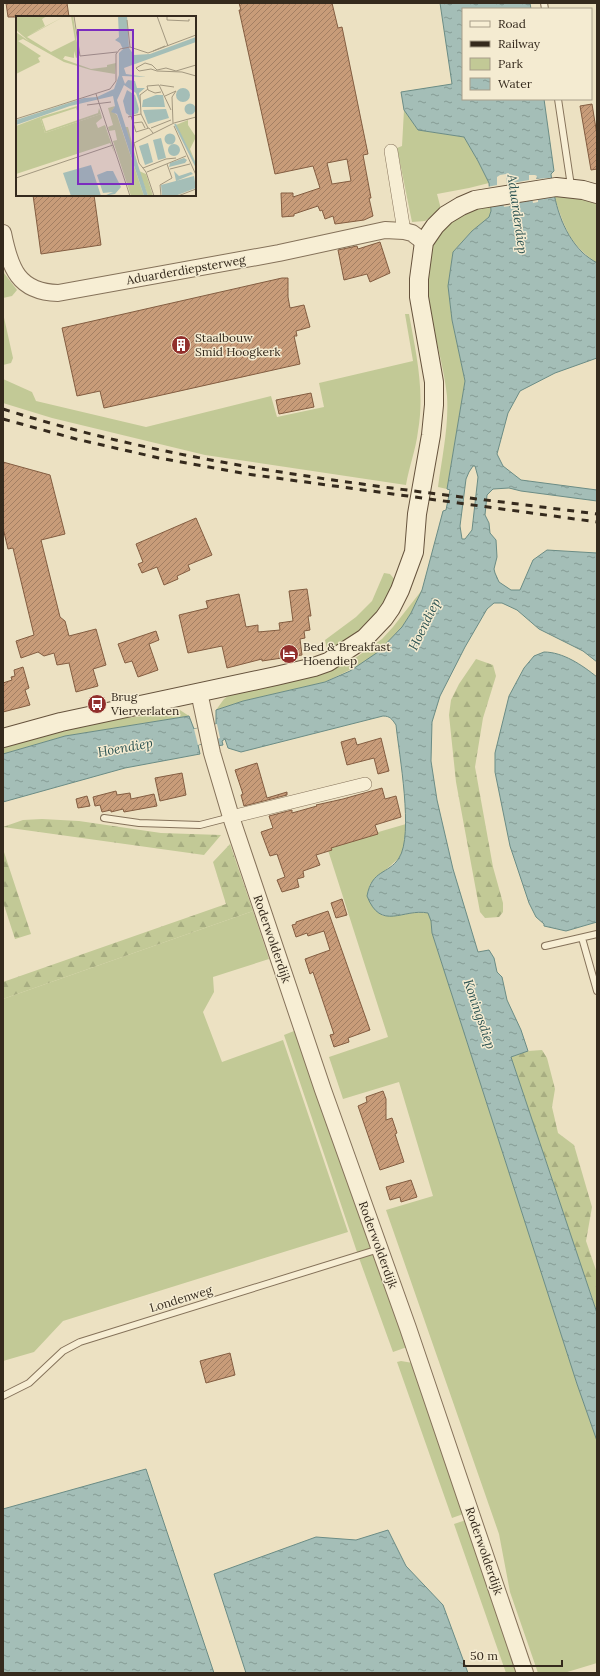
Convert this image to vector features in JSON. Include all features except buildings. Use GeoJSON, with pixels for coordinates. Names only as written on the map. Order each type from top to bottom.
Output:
{"type":"FeatureCollection","features":[{"type":"Feature","properties":{"kind":"main road"},"geometry":{"type":"LineString","coordinates":[[3,738],[61,722],[276,676],[328,662],[365,638],[384,618],[391,608],[400,590],[414,552],[417,514],[431,435],[434,405],[434,382],[419,297],[419,279],[424,242],[434,226],[446,215],[475,200],[564,187],[597,194]]}},
{"type":"Feature","properties":{"kind":"street"},"geometry":{"type":"LineString","coordinates":[[391,151],[404,231]]}},
{"type":"Feature","properties":{"kind":"street","name":"Aduarderdiepsterweg"},"geometry":{"type":"LineString","coordinates":[[3,233],[9,263],[18,277],[24,283],[39,291],[58,293],[278,253],[385,230],[412,233],[424,242]]}},
{"type":"Feature","properties":{"kind":"street","name":"Roderwolderdijk"},"geometry":{"type":"LineString","coordinates":[[199,692],[212,752],[231,817],[323,1090],[408,1328],[525,1673]]}},
{"type":"Feature","properties":{"kind":"street"},"geometry":{"type":"LineString","coordinates":[[231,817],[365,784]]}},
{"type":"Feature","properties":{"kind":"lane"},"geometry":{"type":"LineString","coordinates":[[558,100],[564,187]]}},
{"type":"Feature","properties":{"kind":"lane"},"geometry":{"type":"LineString","coordinates":[[104,818],[138,823],[200,825],[231,817]]}},
{"type":"Feature","properties":{"kind":"lane"},"geometry":{"type":"LineString","coordinates":[[545,946],[597,934]]}},
{"type":"Feature","properties":{"kind":"lane"},"geometry":{"type":"LineString","coordinates":[[582,938],[597,991]]}},
{"type":"Feature","properties":{"kind":"lane","name":"Londenweg"},"geometry":{"type":"LineString","coordinates":[[3,1396],[29,1383],[63,1351],[80,1342],[379,1250]]}},
{"type":"Feature","properties":{"kind":"green space"},"geometry":{"type":"Polygon","coordinates":[[[404,110],[418,130],[464,137],[489,183],[437,194],[441,209],[425,221],[412,222],[397,148],[402,146],[404,110]]]}},
{"type":"Feature","properties":{"kind":"green space"},"geometry":{"type":"Polygon","coordinates":[[[554,196],[580,198],[597,204],[597,263],[587,256],[569,234],[554,196]]]}},
{"type":"Feature","properties":{"kind":"green space"},"geometry":{"type":"Polygon","coordinates":[[[490,205],[491,211],[489,217],[472,231],[453,252],[448,286],[452,320],[465,381],[447,489],[438,487],[446,430],[447,396],[445,379],[429,305],[427,269],[429,252],[437,236],[459,215],[474,208],[490,205]]]}},
{"type":"Feature","properties":{"kind":"green space"},"geometry":{"type":"Polygon","coordinates":[[[3,266],[4,273],[17,290],[12,296],[3,298],[3,266]]]}},
{"type":"Feature","properties":{"kind":"green space"},"geometry":{"type":"Polygon","coordinates":[[[3,313],[13,358],[11,363],[3,365],[3,313]]]}},
{"type":"Feature","properties":{"kind":"green space"},"geometry":{"type":"Polygon","coordinates":[[[405,314],[409,314],[419,372],[421,401],[417,438],[406,485],[205,455],[52,418],[3,403],[3,379],[32,392],[36,401],[146,427],[271,396],[277,417],[324,407],[319,383],[413,361],[405,314]]]}},
{"type":"Feature","properties":{"kind":"green space"},"geometry":{"type":"Polygon","coordinates":[[[384,573],[390,574],[395,580],[395,593],[360,634],[328,653],[325,640],[356,617],[372,601],[384,573]]]}},
{"type":"Feature","properties":{"kind":"green space"},"geometry":{"type":"Polygon","coordinates":[[[422,590],[411,613],[402,627],[378,652],[364,663],[325,682],[243,701],[216,710],[229,695],[333,669],[351,661],[382,639],[422,590]]]}},
{"type":"Feature","properties":{"kind":"green space"},"geometry":{"type":"Polygon","coordinates":[[[476,659],[493,665],[496,676],[483,718],[475,767],[493,867],[503,903],[503,912],[499,917],[485,918],[480,912],[456,782],[449,715],[451,700],[459,684],[476,659]]]}},
{"type":"Feature","properties":{"kind":"green space"},"geometry":{"type":"Polygon","coordinates":[[[180,710],[189,716],[65,736],[3,754],[3,744],[106,720],[144,716],[180,710]]]}},
{"type":"Feature","properties":{"kind":"green space"},"geometry":{"type":"Polygon","coordinates":[[[42,819],[79,821],[161,833],[221,835],[204,855],[3,827],[23,820],[42,819]]]}},
{"type":"Feature","properties":{"kind":"green space"},"geometry":{"type":"Polygon","coordinates":[[[406,824],[404,847],[399,858],[370,884],[367,896],[383,916],[428,913],[431,920],[432,933],[577,1384],[597,1441],[597,1663],[564,1673],[538,1673],[510,1592],[499,1534],[386,1210],[433,1196],[399,1082],[343,1099],[329,1057],[388,1037],[327,847],[406,824]]]}},
{"type":"Feature","properties":{"kind":"green space"},"geometry":{"type":"Polygon","coordinates":[[[230,844],[253,911],[3,999],[3,982],[226,904],[213,862],[230,844]]]}},
{"type":"Feature","properties":{"kind":"green space"},"geometry":{"type":"Polygon","coordinates":[[[3,849],[31,934],[15,939],[3,902],[3,849]]]}},
{"type":"Feature","properties":{"kind":"green space"},"geometry":{"type":"Polygon","coordinates":[[[253,911],[269,959],[213,977],[214,992],[203,1012],[222,1062],[283,1040],[348,1232],[63,1321],[34,1352],[3,1361],[3,999],[253,911]]]}},
{"type":"Feature","properties":{"kind":"green space"},"geometry":{"type":"Polygon","coordinates":[[[294,1031],[327,1114],[407,1347],[393,1352],[359,1258],[284,1035],[294,1031]]]}},
{"type":"Feature","properties":{"kind":"green space"},"geometry":{"type":"Polygon","coordinates":[[[542,1050],[547,1058],[555,1089],[552,1107],[558,1133],[574,1145],[592,1207],[586,1241],[597,1273],[597,1313],[511,1057],[528,1051],[542,1050]]]}},
{"type":"Feature","properties":{"kind":"green space"},"geometry":{"type":"Polygon","coordinates":[[[401,1361],[413,1363],[466,1513],[452,1518],[397,1362],[401,1361]]]}},
{"type":"Feature","properties":{"kind":"green space"},"geometry":{"type":"Polygon","coordinates":[[[469,1519],[522,1673],[506,1673],[454,1524],[469,1519]]]}},
{"type":"Feature","properties":{"kind":"water"},"geometry":{"type":"Polygon","coordinates":[[[440,3],[530,3],[531,8],[462,8],[462,100],[544,100],[554,171],[551,174],[552,185],[560,216],[575,244],[589,258],[597,263],[597,358],[555,373],[520,391],[508,413],[497,454],[503,466],[521,480],[597,490],[597,501],[521,491],[509,488],[493,489],[487,495],[485,515],[489,523],[490,533],[496,540],[497,557],[494,569],[495,573],[499,582],[511,590],[520,590],[533,560],[547,550],[597,553],[597,662],[583,651],[539,629],[517,610],[502,603],[494,603],[487,609],[465,647],[440,696],[432,722],[431,761],[437,800],[453,869],[478,952],[489,950],[494,958],[497,972],[502,977],[507,1000],[521,1030],[528,1051],[511,1057],[597,1313],[597,1441],[577,1384],[432,933],[431,921],[428,913],[419,912],[386,916],[379,913],[373,907],[367,896],[369,887],[373,881],[395,863],[399,858],[403,847],[405,832],[404,794],[396,725],[392,720],[389,717],[383,716],[241,752],[228,748],[225,739],[222,741],[223,745],[217,746],[215,741],[198,745],[200,754],[125,768],[3,802],[3,754],[65,736],[189,716],[194,729],[216,724],[216,710],[243,701],[325,682],[350,671],[378,652],[402,627],[411,613],[422,590],[443,511],[446,510],[450,490],[447,489],[465,381],[452,320],[448,286],[453,252],[472,231],[489,217],[491,211],[489,183],[464,137],[418,130],[404,110],[401,92],[452,84],[440,3]],[[473,466],[466,479],[460,526],[462,539],[465,539],[472,530],[478,477],[475,466],[473,466]]]}},
{"type":"Feature","properties":{"kind":"water"},"geometry":{"type":"Polygon","coordinates":[[[544,652],[558,654],[565,657],[579,664],[597,677],[597,922],[566,931],[544,926],[544,924],[536,917],[529,903],[510,846],[495,772],[495,753],[509,696],[524,668],[534,656],[544,652]]]}},
{"type":"Feature","properties":{"kind":"water"},"geometry":{"type":"Polygon","coordinates":[[[146,1469],[214,1673],[3,1673],[3,1509],[146,1469]]]}},
{"type":"Feature","properties":{"kind":"water"},"geometry":{"type":"Polygon","coordinates":[[[388,1530],[406,1566],[443,1605],[468,1673],[246,1673],[214,1574],[316,1537],[356,1540],[388,1530]]]}},
{"type":"Feature","properties":{"kind":"pier"},"geometry":{"type":"Polygon","coordinates":[[[506,174],[507,184],[529,180],[529,175],[537,176],[536,179],[549,178],[552,194],[538,197],[538,202],[533,203],[532,198],[510,202],[510,206],[504,207],[503,203],[489,204],[487,187],[497,185],[497,177],[506,174]]]}},
{"type":"Feature","properties":{"kind":"pier"},"geometry":{"type":"Polygon","coordinates":[[[217,724],[220,738],[198,745],[194,729],[217,724]]]}},
{"type":"Feature","properties":{"kind":"railway"},"geometry":{"type":"LineString","coordinates":[[3,409],[75,430],[223,462],[297,475],[597,514]]}},
{"type":"Feature","properties":{"kind":"railway"},"geometry":{"type":"LineString","coordinates":[[3,419],[76,439],[159,458],[247,474],[597,522]]}},
{"type":"Feature","properties":{"kind":"place","name":"Staalbouw Smid Hoogkerk"},"geometry":{"type":"Point","coordinates":[181,345]}},
{"type":"Feature","properties":{"kind":"place","name":"Bed & Breakfast Hoendiep"},"geometry":{"type":"Point","coordinates":[289,654]}},
{"type":"Feature","properties":{"kind":"place","name":"Brug Vierverlaten"},"geometry":{"type":"Point","coordinates":[97,704]}},
{"type":"Feature","properties":{"kind":"water label","name":"Aduarderdiep"},"geometry":{"type":"Point","coordinates":[518,214]}},
{"type":"Feature","properties":{"kind":"water label","name":"Hoendiep"},"geometry":{"type":"Point","coordinates":[424,624]}},
{"type":"Feature","properties":{"kind":"water label","name":"Hoendiep"},"geometry":{"type":"Point","coordinates":[125,747]}},
{"type":"Feature","properties":{"kind":"water label","name":"Koningsdiep"},"geometry":{"type":"Point","coordinates":[480,1014]}}]}
